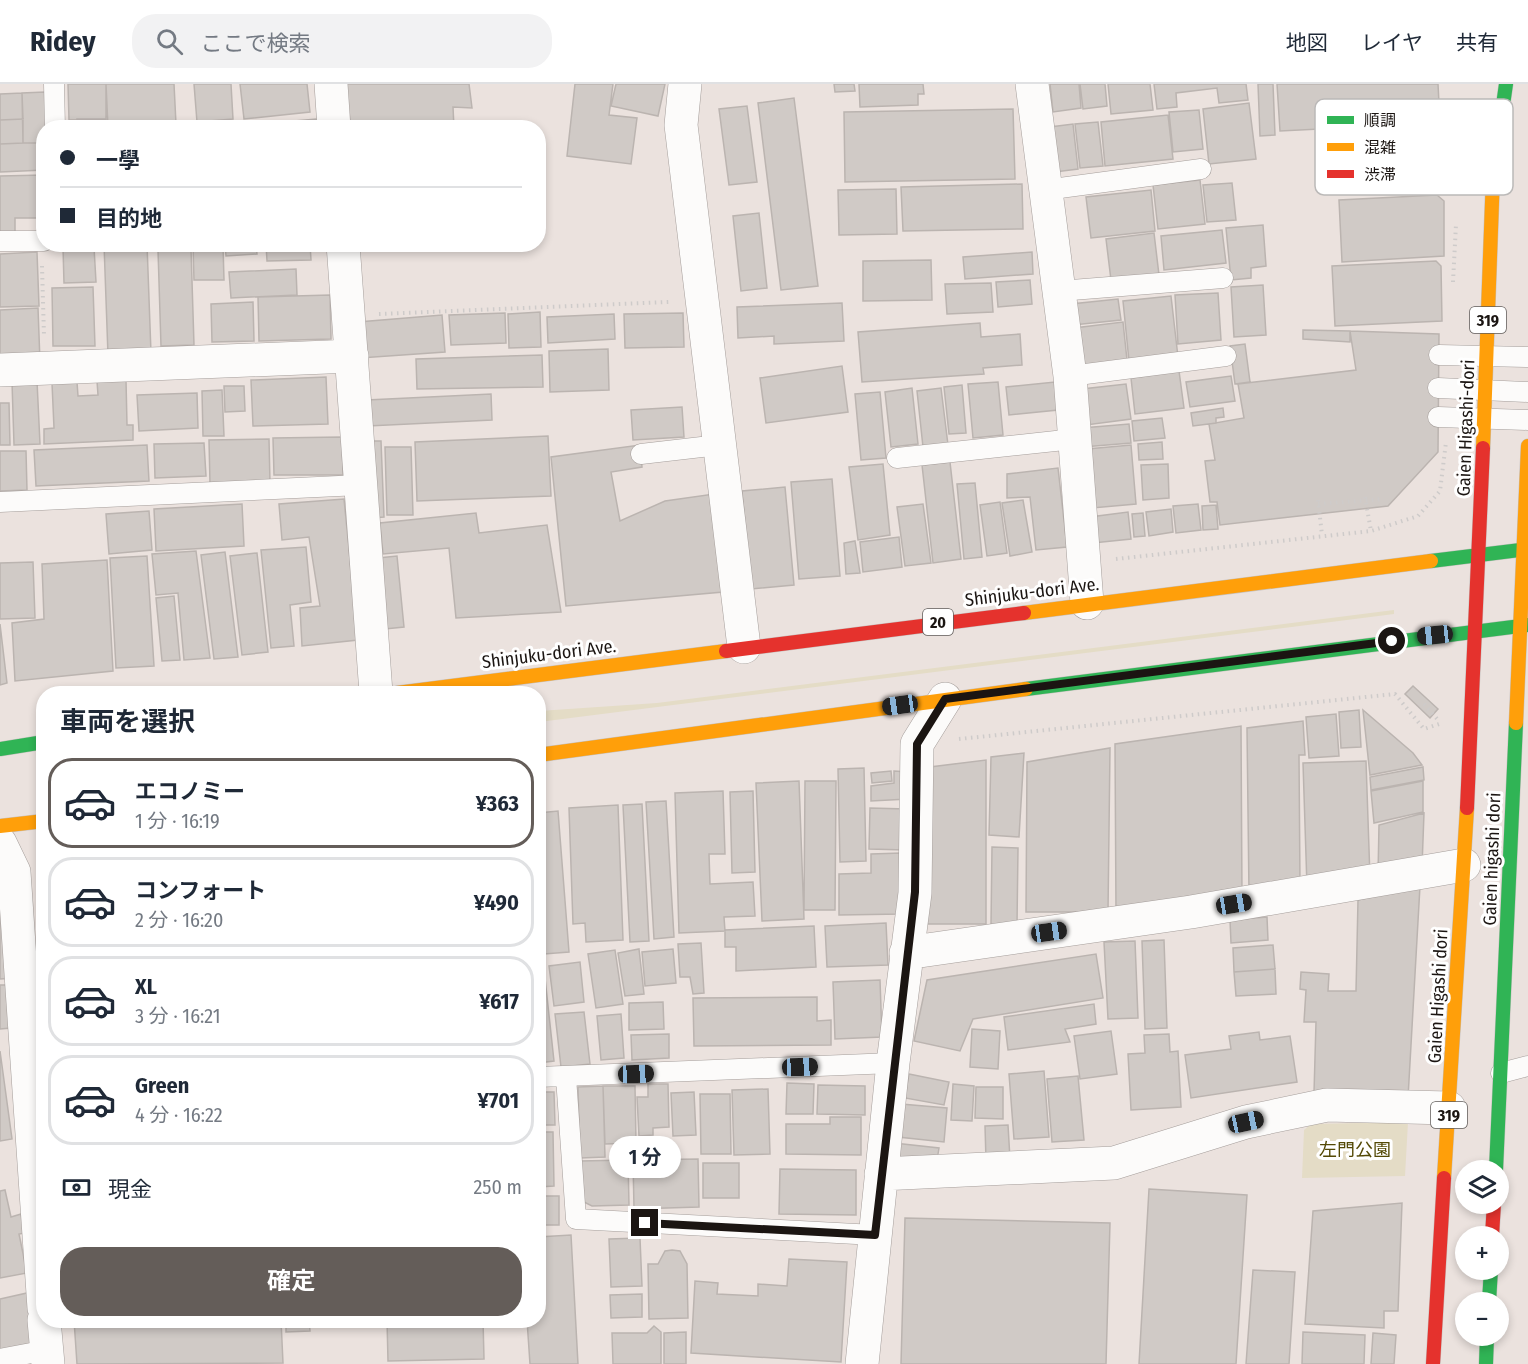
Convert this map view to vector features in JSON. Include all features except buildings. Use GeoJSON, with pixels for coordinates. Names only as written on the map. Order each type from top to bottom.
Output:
{"type":"FeatureCollection","features":[{"type":"Feature","properties":{"kind":"main road","name":"Gaien Higashi-dori"},"geometry":{"type":"LineString","coordinates":[[1504,99],[1506,84]]}},
{"type":"Feature","properties":{"kind":"main road","name":"Gaien Higashi-dori"},"geometry":{"type":"LineString","coordinates":[[1475,631],[1492,195]]}},
{"type":"Feature","properties":{"kind":"main road"},"geometry":{"type":"LineString","coordinates":[[1526,549],[1528,446]]}},
{"type":"Feature","properties":{"kind":"main road","name":"Shinjuku-dori Ave."},"geometry":{"type":"LineString","coordinates":[[450,686],[1087,603],[1526,549]]}},
{"type":"Feature","properties":{"kind":"main road","name":"Gaien higashi dori"},"geometry":{"type":"LineString","coordinates":[[1497,1160],[1519,839],[1526,549]]}},
{"type":"Feature","properties":{"kind":"main road"},"geometry":{"type":"LineString","coordinates":[[546,754],[945,699],[1524,626]]}},
{"type":"Feature","properties":{"kind":"main road","name":"Gaien Higashi dori"},"geometry":{"type":"LineString","coordinates":[[1433,1364],[1449,1108],[1479,857],[1475,631]]}},
{"type":"Feature","properties":{"kind":"main road"},"geometry":{"type":"LineString","coordinates":[[0,748],[36,743]]}},
{"type":"Feature","properties":{"kind":"main road"},"geometry":{"type":"LineString","coordinates":[[0,826],[36,822]]}},
{"type":"Feature","properties":{"kind":"main road"},"geometry":{"type":"LineString","coordinates":[[1479,857],[1519,839]]}},
{"type":"Feature","properties":{"kind":"main road"},"geometry":{"type":"LineString","coordinates":[[1486,1364],[1487,1346]]}},
{"type":"Feature","properties":{"kind":"street"},"geometry":{"type":"LineString","coordinates":[[331,84],[333,120]]}},
{"type":"Feature","properties":{"kind":"street"},"geometry":{"type":"LineString","coordinates":[[685,84],[681,125],[744,647]]}},
{"type":"Feature","properties":{"kind":"street"},"geometry":{"type":"LineString","coordinates":[[1032,84],[1070,376],[1087,603]]}},
{"type":"Feature","properties":{"kind":"street"},"geometry":{"type":"LineString","coordinates":[[344,252],[375,686]]}},
{"type":"Feature","properties":{"kind":"street"},"geometry":{"type":"LineString","coordinates":[[0,370],[352,356]]}},
{"type":"Feature","properties":{"kind":"street"},"geometry":{"type":"LineString","coordinates":[[862,1364],[893,1063],[915,892],[917,744],[945,699]]}},
{"type":"Feature","properties":{"kind":"street"},"geometry":{"type":"LineString","coordinates":[[0,843],[14,872],[36,1192]]}},
{"type":"Feature","properties":{"kind":"street"},"geometry":{"type":"LineString","coordinates":[[906,953],[1191,912],[1479,857]]}},
{"type":"Feature","properties":{"kind":"street"},"geometry":{"type":"LineString","coordinates":[[881,1174],[1114,1163],[1246,1122],[1328,1105],[1449,1108]]}},
{"type":"Feature","properties":{"kind":"lane"},"geometry":{"type":"LineString","coordinates":[[54,84],[55,120]]}},
{"type":"Feature","properties":{"kind":"lane"},"geometry":{"type":"LineString","coordinates":[[1045,190],[1201,169]]}},
{"type":"Feature","properties":{"kind":"lane"},"geometry":{"type":"LineString","coordinates":[[0,241],[36,241]]}},
{"type":"Feature","properties":{"kind":"lane"},"geometry":{"type":"LineString","coordinates":[[1059,291],[1223,278]]}},
{"type":"Feature","properties":{"kind":"lane"},"geometry":{"type":"LineString","coordinates":[[1439,355],[1528,357]]}},
{"type":"Feature","properties":{"kind":"lane"},"geometry":{"type":"LineString","coordinates":[[1070,376],[1226,356]]}},
{"type":"Feature","properties":{"kind":"lane"},"geometry":{"type":"LineString","coordinates":[[1438,388],[1528,392]]}},
{"type":"Feature","properties":{"kind":"lane"},"geometry":{"type":"LineString","coordinates":[[1438,417],[1528,420]]}},
{"type":"Feature","properties":{"kind":"lane"},"geometry":{"type":"LineString","coordinates":[[897,458],[1074,439]]}},
{"type":"Feature","properties":{"kind":"lane"},"geometry":{"type":"LineString","coordinates":[[641,454],[719,445]]}},
{"type":"Feature","properties":{"kind":"lane"},"geometry":{"type":"LineString","coordinates":[[0,502],[360,485]]}},
{"type":"Feature","properties":{"kind":"lane"},"geometry":{"type":"LineString","coordinates":[[546,1077],[893,1063]]}},
{"type":"Feature","properties":{"kind":"lane"},"geometry":{"type":"LineString","coordinates":[[1501,1073],[1528,1066]]}},
{"type":"Feature","properties":{"kind":"lane"},"geometry":{"type":"LineString","coordinates":[[566,1077],[576,1219],[875,1235]]}},
{"type":"Feature","properties":{"kind":"lane"},"geometry":{"type":"LineString","coordinates":[[0,1359],[47,1344]]}},
{"type":"Feature","properties":{"kind":"path"},"geometry":{"type":"LineString","coordinates":[[43,252],[45,369]]}},
{"type":"Feature","properties":{"kind":"path"},"geometry":{"type":"LineString","coordinates":[[349,315],[702,300]]}},
{"type":"Feature","properties":{"kind":"path"},"geometry":{"type":"LineString","coordinates":[[1084,563],[1371,531],[1418,516],[1440,491]]}},
{"type":"Feature","properties":{"kind":"path"},"geometry":{"type":"LineString","coordinates":[[1365,496],[1371,531]]}},
{"type":"Feature","properties":{"kind":"path"},"geometry":{"type":"LineString","coordinates":[[1322,535],[1318,502],[1383,499]]}},
{"type":"Feature","properties":{"kind":"path"},"geometry":{"type":"LineString","coordinates":[[917,744],[1395,694],[1424,729],[1441,723]]}},
{"type":"Feature","properties":{"kind":"path"},"geometry":{"type":"LineString","coordinates":[[1424,704],[1441,723],[1440,735]]}},
{"type":"Feature","properties":{"kind":"green space"},"geometry":{"type":"Polygon","coordinates":[[[1394,610],[1394,614],[546,721],[546,711],[657,703],[1394,610]]]}},
{"type":"Feature","properties":{"kind":"green space","name":"左門公園"},"geometry":{"type":"Polygon","coordinates":[[[1408,1122],[1405,1176],[1302,1178],[1304,1130],[1311,1124],[1408,1122]]]}},
{"type":"Feature","properties":{"kind":"traffic: fast"},"geometry":{"type":"LineString","coordinates":[[1504,99],[1506,84]]}},
{"type":"Feature","properties":{"kind":"traffic: fast"},"geometry":{"type":"LineString","coordinates":[[1431,561],[1528,549]]}},
{"type":"Feature","properties":{"kind":"traffic: fast"},"geometry":{"type":"LineString","coordinates":[[1026,689],[1528,625]]}},
{"type":"Feature","properties":{"kind":"traffic: fast"},"geometry":{"type":"LineString","coordinates":[[1496,1160],[1516,723]]}},
{"type":"Feature","properties":{"kind":"traffic: fast"},"geometry":{"type":"LineString","coordinates":[[0,749],[36,743]]}},
{"type":"Feature","properties":{"kind":"traffic: fast"},"geometry":{"type":"LineString","coordinates":[[1490,1280],[1490,1292]]}},
{"type":"Feature","properties":{"kind":"traffic: fast"},"geometry":{"type":"LineString","coordinates":[[1486,1364],[1487,1346]]}},
{"type":"Feature","properties":{"kind":"traffic: slow"},"geometry":{"type":"LineString","coordinates":[[1483,448],[1492,195]]}},
{"type":"Feature","properties":{"kind":"traffic: slow"},"geometry":{"type":"LineString","coordinates":[[1516,723],[1528,446]]}},
{"type":"Feature","properties":{"kind":"traffic: slow"},"geometry":{"type":"LineString","coordinates":[[1024,613],[1431,561]]}},
{"type":"Feature","properties":{"kind":"traffic: slow"},"geometry":{"type":"LineString","coordinates":[[452,686],[726,651]]}},
{"type":"Feature","properties":{"kind":"traffic: slow"},"geometry":{"type":"LineString","coordinates":[[546,754],[1026,689]]}},
{"type":"Feature","properties":{"kind":"traffic: slow"},"geometry":{"type":"LineString","coordinates":[[1444,1178],[1467,808]]}},
{"type":"Feature","properties":{"kind":"traffic: slow"},"geometry":{"type":"LineString","coordinates":[[0,826],[36,822]]}},
{"type":"Feature","properties":{"kind":"traffic: jam"},"geometry":{"type":"LineString","coordinates":[[1467,808],[1483,448]]}},
{"type":"Feature","properties":{"kind":"traffic: jam"},"geometry":{"type":"LineString","coordinates":[[726,651],[1024,613]]}},
{"type":"Feature","properties":{"kind":"traffic: jam"},"geometry":{"type":"LineString","coordinates":[[1433,1364],[1444,1178]]}},
{"type":"Feature","properties":{"kind":"traffic: jam"},"geometry":{"type":"LineString","coordinates":[[1493,1214],[1493,1226]]}},
{"type":"Feature","properties":{"kind":"route"},"geometry":{"type":"LineString","coordinates":[[645,1223],[875,1235],[893,1063],[915,892],[917,744],[945,699],[1392,641]]}}]}
